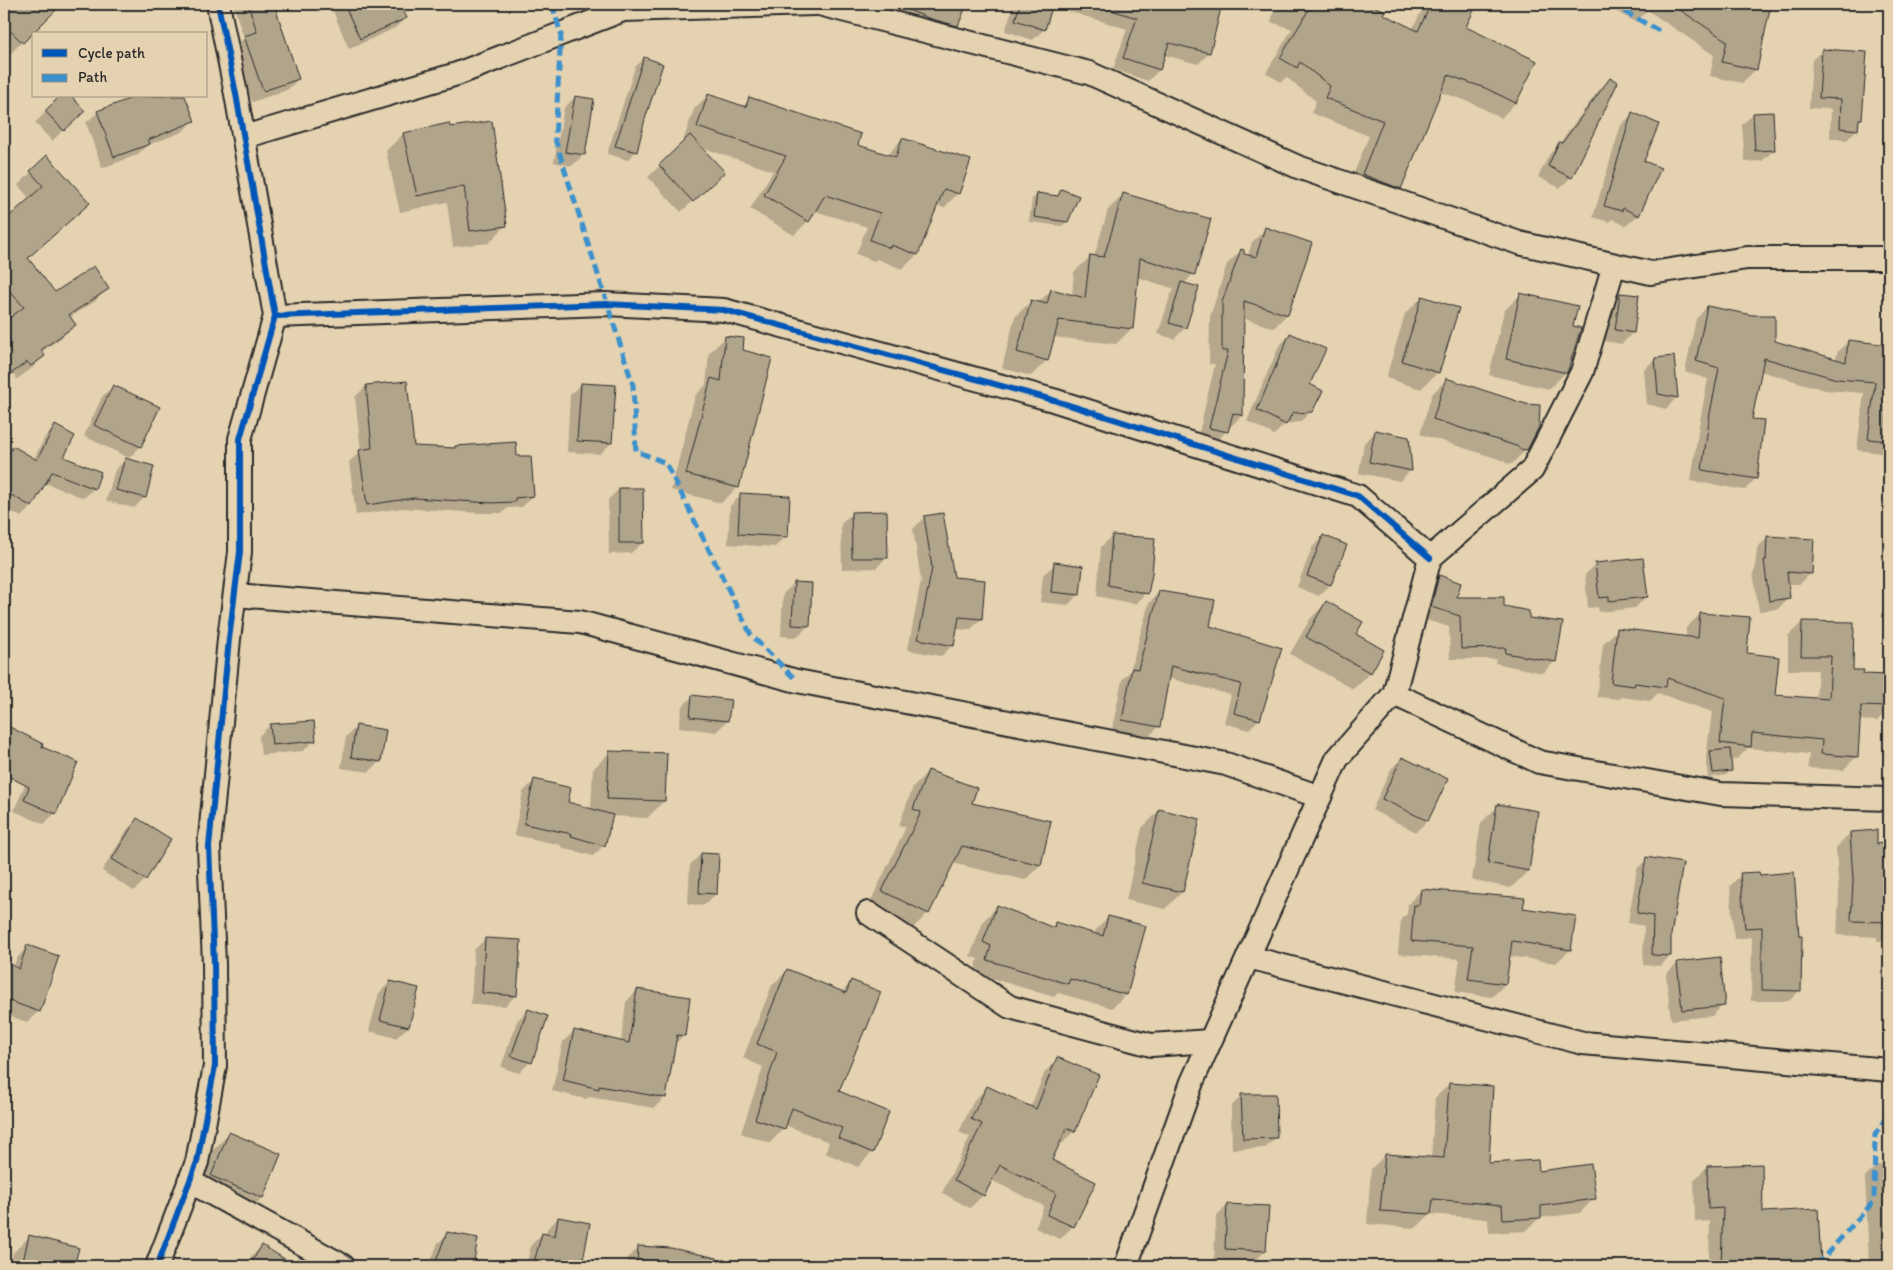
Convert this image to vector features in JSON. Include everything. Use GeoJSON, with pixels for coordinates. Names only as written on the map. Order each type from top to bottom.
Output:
{"type":"FeatureCollection","features":[{"type":"Feature","properties":{"kind":"street"},"geometry":{"type":"LineString","coordinates":[[157,1266],[197,1162],[215,1066],[210,847],[240,552],[240,439],[275,316],[218,4]]}},
{"type":"Feature","properties":{"kind":"street"},"geometry":{"type":"LineString","coordinates":[[244,138],[457,74],[623,10],[814,4]]}},
{"type":"Feature","properties":{"kind":"street"},"geometry":{"type":"LineString","coordinates":[[820,4],[1089,73],[1298,167],[1520,243],[1651,273],[1747,258],[1889,258]]}},
{"type":"Feature","properties":{"kind":"street"},"geometry":{"type":"LineString","coordinates":[[1126,1266],[1192,1082],[1337,759],[1394,694],[1430,558],[1532,470],[1582,372],[1614,265]]}},
{"type":"Feature","properties":{"kind":"street"},"geometry":{"type":"LineString","coordinates":[[275,316],[606,304],[724,310],[1053,400],[1358,496],[1430,558]]}},
{"type":"Feature","properties":{"kind":"street"},"geometry":{"type":"LineString","coordinates":[[235,596],[580,622],[797,681],[1226,764],[1320,797]]}},
{"type":"Feature","properties":{"kind":"street"},"geometry":{"type":"LineString","coordinates":[[1394,694],[1539,762],[1721,794],[1889,799]]}},
{"type":"Feature","properties":{"kind":"street"},"geometry":{"type":"LineString","coordinates":[[868,913],[1010,1007],[1150,1045],[1210,1042]]}},
{"type":"Feature","properties":{"kind":"street"},"geometry":{"type":"LineString","coordinates":[[1248,958],[1583,1043],[1889,1070]]}},
{"type":"Feature","properties":{"kind":"street"},"geometry":{"type":"LineString","coordinates":[[189,1181],[343,1266]]}},
{"type":"Feature","properties":{"kind":"building"},"geometry":{"type":"Polygon","coordinates":[[[4,4],[62,4],[23,43],[4,25],[4,4]]]}},
{"type":"Feature","properties":{"kind":"building"},"geometry":{"type":"Polygon","coordinates":[[[248,4],[274,4],[299,79],[263,91],[244,36],[257,32],[248,4]]]}},
{"type":"Feature","properties":{"kind":"building"},"geometry":{"type":"Polygon","coordinates":[[[344,4],[400,4],[407,18],[360,39],[344,4]]]}},
{"type":"Feature","properties":{"kind":"building"},"geometry":{"type":"Polygon","coordinates":[[[894,4],[967,4],[958,26],[928,18],[894,4]]]}},
{"type":"Feature","properties":{"kind":"building"},"geometry":{"type":"Polygon","coordinates":[[[1020,4],[1053,4],[1045,30],[1015,20],[1020,4]]]}},
{"type":"Feature","properties":{"kind":"building"},"geometry":{"type":"Polygon","coordinates":[[[1104,4],[1222,4],[1210,53],[1169,43],[1160,70],[1123,58],[1137,18],[1104,8],[1104,4]]]}},
{"type":"Feature","properties":{"kind":"building"},"geometry":{"type":"Polygon","coordinates":[[[1312,4],[1368,4],[1385,11],[1383,14],[1418,31],[1431,4],[1461,4],[1474,10],[1466,27],[1537,61],[1516,103],[1485,88],[1448,75],[1401,189],[1362,174],[1383,121],[1325,98],[1330,86],[1300,62],[1297,68],[1280,58],[1312,4]]]}},
{"type":"Feature","properties":{"kind":"building"},"geometry":{"type":"Polygon","coordinates":[[[1671,4],[1771,4],[1757,70],[1722,62],[1727,41],[1671,4]]]}},
{"type":"Feature","properties":{"kind":"building"},"geometry":{"type":"Polygon","coordinates":[[[1822,49],[1867,52],[1862,119],[1859,119],[1858,130],[1840,128],[1841,99],[1819,98],[1822,49]]]}},
{"type":"Feature","properties":{"kind":"building"},"geometry":{"type":"Polygon","coordinates":[[[644,57],[663,64],[645,119],[637,152],[615,146],[644,57]]]}},
{"type":"Feature","properties":{"kind":"building"},"geometry":{"type":"Polygon","coordinates":[[[1610,78],[1618,82],[1572,178],[1548,166],[1559,142],[1562,143],[1610,78]]]}},
{"type":"Feature","properties":{"kind":"building"},"geometry":{"type":"Polygon","coordinates":[[[708,94],[746,107],[749,97],[861,134],[858,145],[896,157],[902,138],[971,160],[959,194],[944,189],[918,255],[891,245],[890,248],[870,240],[880,213],[825,195],[809,222],[764,195],[786,156],[697,127],[708,94]]]}},
{"type":"Feature","properties":{"kind":"building"},"geometry":{"type":"Polygon","coordinates":[[[575,96],[594,99],[585,155],[565,152],[575,96]]]}},
{"type":"Feature","properties":{"kind":"building"},"geometry":{"type":"Polygon","coordinates":[[[58,98],[73,98],[85,111],[64,131],[45,111],[58,98]]]}},
{"type":"Feature","properties":{"kind":"building"},"geometry":{"type":"Polygon","coordinates":[[[132,98],[186,98],[195,121],[148,140],[150,144],[114,157],[97,111],[132,98]]]}},
{"type":"Feature","properties":{"kind":"building"},"geometry":{"type":"Polygon","coordinates":[[[1632,112],[1659,124],[1644,161],[1661,168],[1639,216],[1623,208],[1622,211],[1604,206],[1632,112]]]}},
{"type":"Feature","properties":{"kind":"building"},"geometry":{"type":"Polygon","coordinates":[[[1773,112],[1775,150],[1755,151],[1753,113],[1773,112]]]}},
{"type":"Feature","properties":{"kind":"building"},"geometry":{"type":"Polygon","coordinates":[[[492,121],[507,226],[470,231],[464,186],[417,196],[403,133],[449,123],[450,127],[492,121]]]}},
{"type":"Feature","properties":{"kind":"building"},"geometry":{"type":"Polygon","coordinates":[[[690,135],[725,172],[693,202],[659,165],[690,135]]]}},
{"type":"Feature","properties":{"kind":"building"},"geometry":{"type":"Polygon","coordinates":[[[47,155],[90,203],[28,258],[55,292],[94,266],[109,289],[69,315],[76,325],[41,350],[45,356],[31,366],[27,362],[4,379],[4,322],[24,307],[4,285],[4,221],[43,186],[30,171],[47,155]]]}},
{"type":"Feature","properties":{"kind":"building"},"geometry":{"type":"Polygon","coordinates":[[[1061,189],[1079,196],[1068,222],[1034,217],[1037,193],[1058,196],[1061,189]]]}},
{"type":"Feature","properties":{"kind":"building"},"geometry":{"type":"Polygon","coordinates":[[[1123,193],[1211,219],[1195,275],[1140,258],[1133,329],[1059,320],[1048,361],[1017,352],[1031,300],[1047,304],[1051,289],[1085,298],[1090,255],[1104,257],[1123,193]]]}},
{"type":"Feature","properties":{"kind":"building"},"geometry":{"type":"Polygon","coordinates":[[[1265,227],[1312,243],[1288,315],[1244,301],[1243,416],[1233,413],[1228,432],[1209,428],[1228,351],[1222,351],[1222,302],[1241,249],[1244,250],[1244,254],[1256,257],[1265,227]]]}},
{"type":"Feature","properties":{"kind":"building"},"geometry":{"type":"Polygon","coordinates":[[[1181,282],[1199,287],[1186,328],[1169,323],[1181,282]]]}},
{"type":"Feature","properties":{"kind":"building"},"geometry":{"type":"Polygon","coordinates":[[[1520,293],[1578,306],[1573,326],[1581,328],[1567,373],[1506,359],[1520,293]]]}},
{"type":"Feature","properties":{"kind":"building"},"geometry":{"type":"Polygon","coordinates":[[[1620,293],[1639,295],[1634,333],[1615,330],[1620,293]]]}},
{"type":"Feature","properties":{"kind":"building"},"geometry":{"type":"Polygon","coordinates":[[[1422,296],[1459,308],[1439,373],[1402,361],[1422,296]]]}},
{"type":"Feature","properties":{"kind":"building"},"geometry":{"type":"Polygon","coordinates":[[[1707,306],[1752,315],[1775,315],[1775,341],[1846,362],[1848,340],[1889,345],[1889,441],[1868,439],[1875,382],[1837,379],[1764,358],[1752,419],[1764,420],[1757,479],[1702,470],[1719,368],[1696,361],[1707,306]]]}},
{"type":"Feature","properties":{"kind":"building"},"geometry":{"type":"Polygon","coordinates":[[[1290,333],[1326,349],[1310,384],[1323,391],[1312,412],[1293,412],[1286,425],[1257,410],[1290,333]]]}},
{"type":"Feature","properties":{"kind":"building"},"geometry":{"type":"Polygon","coordinates":[[[725,336],[744,338],[743,350],[772,358],[739,488],[686,474],[711,378],[721,381],[725,336]]]}},
{"type":"Feature","properties":{"kind":"building"},"geometry":{"type":"Polygon","coordinates":[[[1674,356],[1678,398],[1658,394],[1655,358],[1674,356]]]}},
{"type":"Feature","properties":{"kind":"building"},"geometry":{"type":"Polygon","coordinates":[[[1446,378],[1526,404],[1540,405],[1539,427],[1527,450],[1519,449],[1519,447],[1433,419],[1446,378]]]}},
{"type":"Feature","properties":{"kind":"building"},"geometry":{"type":"Polygon","coordinates":[[[407,381],[414,446],[455,448],[455,446],[516,442],[517,456],[531,456],[534,496],[515,498],[515,502],[491,503],[414,498],[367,505],[359,450],[372,448],[366,385],[407,381]]]}},
{"type":"Feature","properties":{"kind":"building"},"geometry":{"type":"Polygon","coordinates":[[[581,383],[616,385],[612,443],[577,441],[581,383]]]}},
{"type":"Feature","properties":{"kind":"building"},"geometry":{"type":"Polygon","coordinates":[[[113,385],[160,407],[141,447],[94,425],[113,385]]]}},
{"type":"Feature","properties":{"kind":"building"},"geometry":{"type":"Polygon","coordinates":[[[55,425],[75,436],[64,457],[101,472],[95,489],[52,472],[32,507],[4,491],[4,463],[13,446],[37,460],[55,425]]]}},
{"type":"Feature","properties":{"kind":"building"},"geometry":{"type":"Polygon","coordinates":[[[1375,430],[1409,437],[1412,471],[1369,462],[1375,430]]]}},
{"type":"Feature","properties":{"kind":"building"},"geometry":{"type":"Polygon","coordinates":[[[125,458],[154,466],[146,498],[116,490],[125,458]]]}},
{"type":"Feature","properties":{"kind":"building"},"geometry":{"type":"Polygon","coordinates":[[[619,488],[643,488],[644,543],[619,543],[619,488]]]}},
{"type":"Feature","properties":{"kind":"building"},"geometry":{"type":"Polygon","coordinates":[[[740,493],[790,496],[788,537],[738,534],[740,493]]]}},
{"type":"Feature","properties":{"kind":"building"},"geometry":{"type":"Polygon","coordinates":[[[887,511],[888,558],[852,558],[851,512],[887,511]]]}},
{"type":"Feature","properties":{"kind":"building"},"geometry":{"type":"Polygon","coordinates":[[[943,513],[954,577],[985,580],[982,619],[959,617],[954,646],[918,639],[932,568],[924,516],[943,513]]]}},
{"type":"Feature","properties":{"kind":"building"},"geometry":{"type":"Polygon","coordinates":[[[1112,535],[1155,538],[1148,594],[1108,585],[1112,535]]]}},
{"type":"Feature","properties":{"kind":"building"},"geometry":{"type":"Polygon","coordinates":[[[1323,535],[1347,545],[1331,585],[1307,576],[1323,535]]]}},
{"type":"Feature","properties":{"kind":"building"},"geometry":{"type":"Polygon","coordinates":[[[1767,536],[1814,539],[1812,574],[1787,572],[1790,598],[1769,601],[1764,560],[1766,560],[1767,536]]]}},
{"type":"Feature","properties":{"kind":"building"},"geometry":{"type":"Polygon","coordinates":[[[1643,558],[1648,597],[1609,601],[1609,597],[1599,598],[1595,563],[1643,558]]]}},
{"type":"Feature","properties":{"kind":"building"},"geometry":{"type":"Polygon","coordinates":[[[1054,562],[1083,566],[1080,595],[1051,592],[1054,562]]]}},
{"type":"Feature","properties":{"kind":"building"},"geometry":{"type":"Polygon","coordinates":[[[1439,575],[1461,583],[1457,597],[1504,597],[1504,606],[1529,611],[1529,618],[1563,622],[1556,662],[1505,653],[1506,648],[1461,649],[1460,616],[1431,607],[1439,575]]]}},
{"type":"Feature","properties":{"kind":"building"},"geometry":{"type":"Polygon","coordinates":[[[794,582],[812,583],[810,626],[792,625],[794,582]]]}},
{"type":"Feature","properties":{"kind":"building"},"geometry":{"type":"Polygon","coordinates":[[[1159,591],[1215,600],[1210,626],[1282,648],[1260,720],[1234,713],[1241,684],[1171,666],[1160,727],[1122,720],[1132,668],[1138,669],[1159,591]]]}},
{"type":"Feature","properties":{"kind":"building"},"geometry":{"type":"Polygon","coordinates":[[[1326,601],[1363,622],[1356,634],[1384,650],[1371,673],[1306,637],[1326,601]]]}},
{"type":"Feature","properties":{"kind":"building"},"geometry":{"type":"Polygon","coordinates":[[[1700,613],[1750,617],[1747,653],[1779,657],[1775,695],[1829,699],[1831,656],[1801,656],[1802,621],[1854,622],[1853,670],[1864,670],[1863,674],[1889,675],[1889,707],[1861,706],[1858,757],[1821,754],[1822,740],[1752,733],[1751,747],[1720,743],[1725,698],[1667,678],[1666,687],[1635,683],[1634,686],[1611,683],[1617,628],[1698,638],[1700,613]]]}},
{"type":"Feature","properties":{"kind":"building"},"geometry":{"type":"Polygon","coordinates":[[[692,695],[731,700],[728,721],[690,717],[692,695]]]}},
{"type":"Feature","properties":{"kind":"building"},"geometry":{"type":"Polygon","coordinates":[[[314,721],[316,741],[272,745],[270,724],[314,721]]]}},
{"type":"Feature","properties":{"kind":"building"},"geometry":{"type":"Polygon","coordinates":[[[4,724],[43,744],[42,747],[78,762],[56,814],[24,800],[29,787],[4,774],[4,724]]]}},
{"type":"Feature","properties":{"kind":"building"},"geometry":{"type":"Polygon","coordinates":[[[356,725],[386,730],[381,762],[351,757],[356,725]]]}},
{"type":"Feature","properties":{"kind":"building"},"geometry":{"type":"Polygon","coordinates":[[[1730,749],[1732,771],[1713,773],[1710,751],[1730,749]]]}},
{"type":"Feature","properties":{"kind":"building"},"geometry":{"type":"Polygon","coordinates":[[[609,751],[667,753],[665,801],[607,799],[609,751]]]}},
{"type":"Feature","properties":{"kind":"building"},"geometry":{"type":"Polygon","coordinates":[[[1402,757],[1448,779],[1428,821],[1382,799],[1402,757]]]}},
{"type":"Feature","properties":{"kind":"building"},"geometry":{"type":"Polygon","coordinates":[[[928,770],[977,788],[972,803],[1051,821],[1041,865],[962,846],[929,914],[882,891],[921,812],[913,809],[928,770]]]}},
{"type":"Feature","properties":{"kind":"building"},"geometry":{"type":"Polygon","coordinates":[[[534,779],[571,788],[568,802],[613,815],[605,846],[571,836],[572,834],[524,824],[534,779]]]}},
{"type":"Feature","properties":{"kind":"building"},"geometry":{"type":"Polygon","coordinates":[[[1497,804],[1538,811],[1529,871],[1488,863],[1497,804]]]}},
{"type":"Feature","properties":{"kind":"building"},"geometry":{"type":"Polygon","coordinates":[[[1159,809],[1200,819],[1183,892],[1142,883],[1159,809]]]}},
{"type":"Feature","properties":{"kind":"building"},"geometry":{"type":"Polygon","coordinates":[[[137,818],[171,839],[146,880],[112,859],[137,818]]]}},
{"type":"Feature","properties":{"kind":"building"},"geometry":{"type":"Polygon","coordinates":[[[1877,830],[1877,844],[1889,842],[1889,922],[1851,921],[1853,880],[1850,832],[1877,830]]]}},
{"type":"Feature","properties":{"kind":"building"},"geometry":{"type":"Polygon","coordinates":[[[701,853],[719,854],[717,894],[699,893],[701,853]]]}},
{"type":"Feature","properties":{"kind":"building"},"geometry":{"type":"Polygon","coordinates":[[[1646,857],[1683,863],[1671,935],[1671,956],[1652,955],[1653,916],[1637,913],[1646,857]]]}},
{"type":"Feature","properties":{"kind":"building"},"geometry":{"type":"Polygon","coordinates":[[[1759,872],[1760,875],[1794,872],[1799,936],[1802,936],[1801,991],[1762,990],[1762,927],[1745,928],[1740,873],[1759,872]]]}},
{"type":"Feature","properties":{"kind":"building"},"geometry":{"type":"Polygon","coordinates":[[[1421,889],[1525,898],[1523,908],[1576,916],[1571,950],[1512,941],[1506,984],[1468,979],[1473,946],[1411,941],[1414,905],[1419,905],[1421,889]]]}},
{"type":"Feature","properties":{"kind":"building"},"geometry":{"type":"Polygon","coordinates":[[[997,905],[1054,928],[1055,922],[1103,936],[1108,916],[1146,926],[1127,995],[1070,979],[1068,984],[987,960],[991,946],[983,942],[997,905]]]}},
{"type":"Feature","properties":{"kind":"building"},"geometry":{"type":"Polygon","coordinates":[[[485,938],[521,940],[517,996],[482,993],[485,938]]]}},
{"type":"Feature","properties":{"kind":"building"},"geometry":{"type":"Polygon","coordinates":[[[27,945],[59,956],[40,1012],[4,999],[4,961],[19,969],[27,945]]]}},
{"type":"Feature","properties":{"kind":"building"},"geometry":{"type":"Polygon","coordinates":[[[1720,957],[1725,1006],[1682,1010],[1677,962],[1720,957]]]}},
{"type":"Feature","properties":{"kind":"building"},"geometry":{"type":"Polygon","coordinates":[[[787,969],[846,993],[851,980],[881,992],[839,1091],[889,1112],[873,1153],[838,1138],[842,1128],[792,1108],[785,1129],[755,1119],[777,1052],[757,1044],[787,969]]]}},
{"type":"Feature","properties":{"kind":"building"},"geometry":{"type":"Polygon","coordinates":[[[390,981],[419,988],[409,1027],[380,1020],[390,981]]]}},
{"type":"Feature","properties":{"kind":"building"},"geometry":{"type":"Polygon","coordinates":[[[637,989],[690,997],[685,1036],[677,1035],[666,1098],[599,1086],[599,1089],[563,1080],[574,1030],[629,1043],[637,989]]]}},
{"type":"Feature","properties":{"kind":"building"},"geometry":{"type":"Polygon","coordinates":[[[528,1009],[548,1016],[532,1063],[511,1056],[528,1009]]]}},
{"type":"Feature","properties":{"kind":"building"},"geometry":{"type":"Polygon","coordinates":[[[1057,1057],[1099,1075],[1075,1132],[1067,1128],[1052,1160],[1096,1182],[1074,1227],[1047,1215],[1056,1193],[1000,1165],[984,1196],[954,1180],[982,1124],[971,1119],[987,1086],[1036,1109],[1057,1057]]]}},
{"type":"Feature","properties":{"kind":"building"},"geometry":{"type":"Polygon","coordinates":[[[1449,1083],[1493,1086],[1489,1163],[1538,1160],[1539,1171],[1591,1164],[1596,1199],[1541,1206],[1541,1218],[1503,1220],[1502,1205],[1433,1199],[1431,1214],[1380,1211],[1385,1154],[1444,1158],[1449,1083]]]}},
{"type":"Feature","properties":{"kind":"building"},"geometry":{"type":"Polygon","coordinates":[[[1241,1094],[1276,1094],[1277,1138],[1243,1139],[1241,1094]]]}},
{"type":"Feature","properties":{"kind":"building"},"geometry":{"type":"Polygon","coordinates":[[[229,1132],[281,1154],[263,1198],[211,1176],[229,1132]]]}},
{"type":"Feature","properties":{"kind":"building"},"geometry":{"type":"Polygon","coordinates":[[[1762,1164],[1763,1212],[1818,1209],[1821,1265],[1721,1266],[1723,1208],[1708,1209],[1707,1166],[1762,1164]]]}},
{"type":"Feature","properties":{"kind":"building"},"geometry":{"type":"Polygon","coordinates":[[[1227,1204],[1269,1206],[1266,1251],[1225,1249],[1227,1204]]]}},
{"type":"Feature","properties":{"kind":"building"},"geometry":{"type":"Polygon","coordinates":[[[558,1217],[590,1223],[582,1266],[533,1266],[542,1233],[555,1236],[558,1217]]]}},
{"type":"Feature","properties":{"kind":"building"},"geometry":{"type":"Polygon","coordinates":[[[447,1232],[478,1238],[473,1266],[434,1266],[447,1232]]]}},
{"type":"Feature","properties":{"kind":"building"},"geometry":{"type":"Polygon","coordinates":[[[29,1235],[79,1248],[74,1266],[22,1266],[29,1235]]]}},
{"type":"Feature","properties":{"kind":"building"},"geometry":{"type":"Polygon","coordinates":[[[262,1245],[296,1266],[249,1266],[262,1245]]]}},
{"type":"Feature","properties":{"kind":"building"},"geometry":{"type":"Polygon","coordinates":[[[638,1246],[671,1248],[717,1258],[716,1266],[637,1266],[638,1246]]]}},
{"type":"Feature","properties":{"kind":"marked path"},"geometry":{"type":"LineString","coordinates":[[552,4],[561,34],[555,139],[633,385],[636,451],[666,463],[751,635],[797,681]]}},
{"type":"Feature","properties":{"kind":"marked path"},"geometry":{"type":"LineString","coordinates":[[1611,4],[1661,32]]}},
{"type":"Feature","properties":{"kind":"marked path"},"geometry":{"type":"LineString","coordinates":[[1816,1266],[1874,1201],[1875,1135],[1889,1113]]}},
{"type":"Feature","properties":{"kind":"cycle path"},"geometry":{"type":"LineString","coordinates":[[157,1266],[197,1162],[215,1066],[214,964],[209,847],[229,639],[240,552],[240,439],[275,316],[236,94],[218,4]]}},
{"type":"Feature","properties":{"kind":"cycle path"},"geometry":{"type":"LineString","coordinates":[[275,316],[606,304],[724,310],[1053,400],[1358,496],[1430,558]]}}]}
